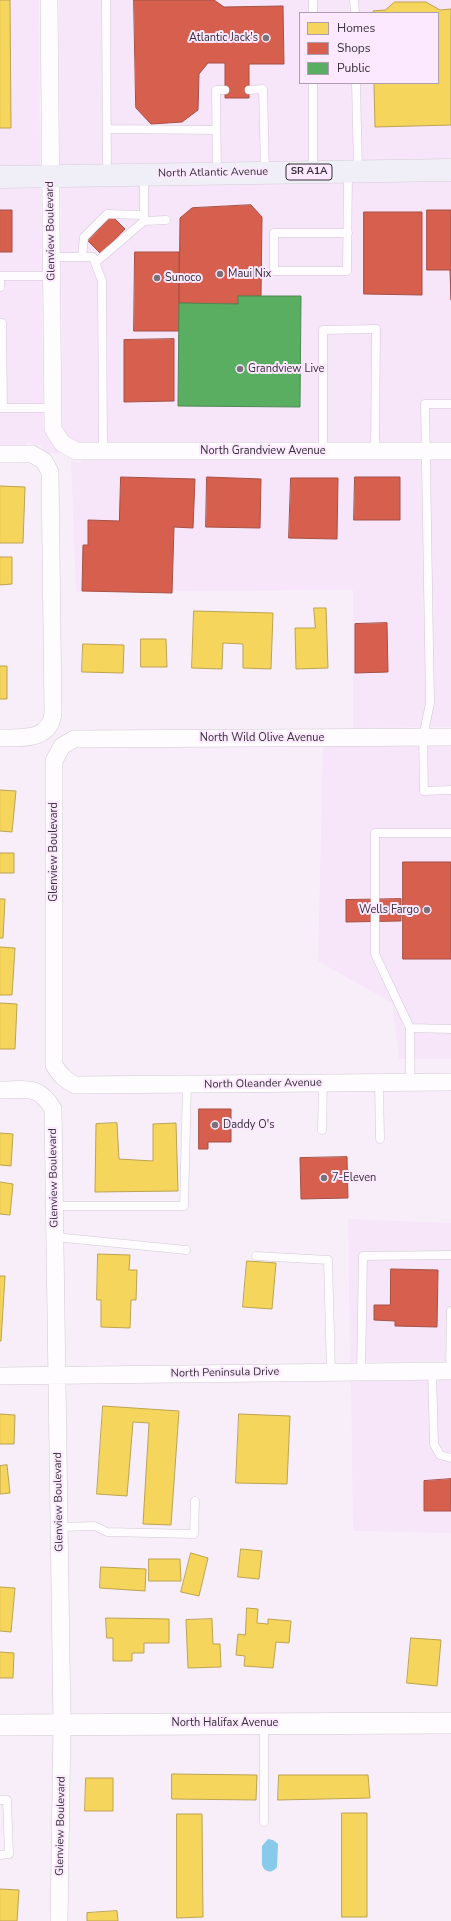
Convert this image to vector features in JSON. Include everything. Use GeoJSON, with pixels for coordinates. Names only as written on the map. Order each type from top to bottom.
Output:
{"type":"FeatureCollection","features":[{"type":"Feature","properties":{"kind":"main road","name":"North Atlantic Avenue"},"geometry":{"type":"LineString","coordinates":[[0,176],[451,170]]}},
{"type":"Feature","properties":{"kind":"street","name":"Glenview Boulevard"},"geometry":{"type":"LineString","coordinates":[[49,0],[53,430],[62,443],[76,451]]}},
{"type":"Feature","properties":{"kind":"street","name":"North Grandview Avenue"},"geometry":{"type":"LineString","coordinates":[[76,451],[451,451]]}},
{"type":"Feature","properties":{"kind":"street"},"geometry":{"type":"LineString","coordinates":[[0,454],[32,454],[44,461],[50,472],[53,712],[50,723],[41,733],[29,738],[0,738]]}},
{"type":"Feature","properties":{"kind":"street","name":"North Wild Olive Avenue"},"geometry":{"type":"LineString","coordinates":[[74,739],[451,736]]}},
{"type":"Feature","properties":{"kind":"street","name":"Glenview Boulevard"},"geometry":{"type":"LineString","coordinates":[[74,739],[62,746],[54,761],[54,1066],[60,1075],[75,1084]]}},
{"type":"Feature","properties":{"kind":"street","name":"North Oleander Avenue"},"geometry":{"type":"LineString","coordinates":[[75,1084],[187,1085],[451,1082]]}},
{"type":"Feature","properties":{"kind":"street","name":"Glenview Boulevard"},"geometry":{"type":"LineString","coordinates":[[0,1090],[36,1090],[47,1100],[53,1109],[62,1724],[59,1921]]}},
{"type":"Feature","properties":{"kind":"street","name":"North Peninsula Drive"},"geometry":{"type":"LineString","coordinates":[[0,1376],[450,1371]]}},
{"type":"Feature","properties":{"kind":"street","name":"North Halifax Avenue"},"geometry":{"type":"LineString","coordinates":[[0,1725],[451,1722]]}},
{"type":"Feature","properties":{"kind":"lane"},"geometry":{"type":"LineString","coordinates":[[106,0],[107,175]]}},
{"type":"Feature","properties":{"kind":"lane"},"geometry":{"type":"LineString","coordinates":[[313,0],[313,12]]}},
{"type":"Feature","properties":{"kind":"lane"},"geometry":{"type":"LineString","coordinates":[[354,0],[355,12]]}},
{"type":"Feature","properties":{"kind":"lane"},"geometry":{"type":"LineString","coordinates":[[313,84],[314,172]]}},
{"type":"Feature","properties":{"kind":"lane"},"geometry":{"type":"LineString","coordinates":[[348,233],[274,233],[274,271],[347,271],[348,233],[357,128],[356,84]]}},
{"type":"Feature","properties":{"kind":"lane"},"geometry":{"type":"LineString","coordinates":[[249,90],[263,89],[265,173]]}},
{"type":"Feature","properties":{"kind":"lane"},"geometry":{"type":"LineString","coordinates":[[217,174],[216,90],[225,90]]}},
{"type":"Feature","properties":{"kind":"lane"},"geometry":{"type":"LineString","coordinates":[[106,129],[216,130]]}},
{"type":"Feature","properties":{"kind":"lane"},"geometry":{"type":"LineString","coordinates":[[95,263],[144,218],[144,174]]}},
{"type":"Feature","properties":{"kind":"lane"},"geometry":{"type":"LineString","coordinates":[[82,257],[84,237],[108,214],[166,220]]}},
{"type":"Feature","properties":{"kind":"lane"},"geometry":{"type":"LineString","coordinates":[[52,257],[93,257],[102,281],[103,451]]}},
{"type":"Feature","properties":{"kind":"lane"},"geometry":{"type":"LineString","coordinates":[[0,287],[0,276],[51,276]]}},
{"type":"Feature","properties":{"kind":"lane"},"geometry":{"type":"LineString","coordinates":[[0,323],[2,323],[1,408],[52,408]]}},
{"type":"Feature","properties":{"kind":"lane"},"geometry":{"type":"LineString","coordinates":[[323,451],[323,330],[376,330],[375,451]]}},
{"type":"Feature","properties":{"kind":"lane"},"geometry":{"type":"LineString","coordinates":[[451,404],[425,404],[430,703],[424,737],[424,791],[451,790]]}},
{"type":"Feature","properties":{"kind":"lane"},"geometry":{"type":"LineString","coordinates":[[410,1083],[410,1028],[375,954],[376,833],[451,833]]}},
{"type":"Feature","properties":{"kind":"lane"},"geometry":{"type":"LineString","coordinates":[[410,1028],[451,1029]]}},
{"type":"Feature","properties":{"kind":"lane"},"geometry":{"type":"LineString","coordinates":[[379,1083],[380,1139]]}},
{"type":"Feature","properties":{"kind":"lane"},"geometry":{"type":"LineString","coordinates":[[322,1130],[323,1084]]}},
{"type":"Feature","properties":{"kind":"lane"},"geometry":{"type":"LineString","coordinates":[[54,1206],[184,1206],[187,1085]]}},
{"type":"Feature","properties":{"kind":"lane"},"geometry":{"type":"LineString","coordinates":[[54,1236],[186,1250]]}},
{"type":"Feature","properties":{"kind":"lane"},"geometry":{"type":"LineString","coordinates":[[361,1372],[363,1256],[451,1255]]}},
{"type":"Feature","properties":{"kind":"lane"},"geometry":{"type":"LineString","coordinates":[[256,1256],[328,1260],[331,1372]]}},
{"type":"Feature","properties":{"kind":"lane"},"geometry":{"type":"LineString","coordinates":[[450,1371],[451,1311]]}},
{"type":"Feature","properties":{"kind":"lane"},"geometry":{"type":"LineString","coordinates":[[432,1371],[434,1444],[440,1455],[451,1458]]}},
{"type":"Feature","properties":{"kind":"lane"},"geometry":{"type":"LineString","coordinates":[[59,1527],[95,1526],[107,1532],[194,1534],[195,1501]]}},
{"type":"Feature","properties":{"kind":"lane"},"geometry":{"type":"LineString","coordinates":[[264,1723],[264,1822]]}},
{"type":"Feature","properties":{"kind":"lane"},"geometry":{"type":"LineString","coordinates":[[0,1800],[7,1800],[9,1854],[0,1855]]}},
{"type":"Feature","properties":{"kind":"shaded area"},"geometry":{"type":"Polygon","coordinates":[[[0,0],[39,0],[40,167],[0,167],[0,0]]]}},
{"type":"Feature","properties":{"kind":"shaded area"},"geometry":{"type":"Polygon","coordinates":[[[59,0],[451,0],[451,161],[60,166],[59,0]]]}},
{"type":"Feature","properties":{"kind":"shaded area"},"geometry":{"type":"Polygon","coordinates":[[[451,180],[451,442],[78,442],[69,437],[63,427],[61,185],[451,180]]]}},
{"type":"Feature","properties":{"kind":"shaded area"},"geometry":{"type":"Polygon","coordinates":[[[41,185],[43,429],[54,448],[62,453],[48,453],[41,449],[41,445],[34,445],[28,442],[25,445],[0,445],[0,186],[41,185]]]}},
{"type":"Feature","properties":{"kind":"shaded area"},"geometry":{"type":"Polygon","coordinates":[[[71,460],[80,463],[82,460],[451,460],[451,727],[353,728],[353,590],[76,592],[71,460]]]}},
{"type":"Feature","properties":{"kind":"shaded area"},"geometry":{"type":"Polygon","coordinates":[[[323,746],[451,746],[451,1059],[399,1059],[392,1003],[318,961],[323,746]]]}},
{"type":"Feature","properties":{"kind":"shaded area"},"geometry":{"type":"Polygon","coordinates":[[[348,1219],[451,1223],[451,1361],[350,1362],[348,1219]]]}},
{"type":"Feature","properties":{"kind":"shaded area"},"geometry":{"type":"Polygon","coordinates":[[[451,1380],[451,1533],[353,1531],[351,1381],[451,1380]]]}},
{"type":"Feature","properties":{"kind":"water"},"geometry":{"type":"Polygon","coordinates":[[[268,1839],[273,1840],[278,1844],[277,1867],[271,1871],[264,1869],[262,1865],[262,1846],[268,1839]]]}},
{"type":"Feature","properties":{"kind":"building: Homes"},"geometry":{"type":"Polygon","coordinates":[[[0,0],[10,0],[11,128],[0,128],[0,0]]]}},
{"type":"Feature","properties":{"kind":"building: Homes"},"geometry":{"type":"Polygon","coordinates":[[[395,2],[426,2],[440,10],[451,9],[451,125],[375,127],[374,84],[439,84],[439,12],[373,12],[385,10],[395,2]]]}},
{"type":"Feature","properties":{"kind":"building: Homes"},"geometry":{"type":"Polygon","coordinates":[[[0,486],[25,487],[23,543],[0,543],[0,486]]]}},
{"type":"Feature","properties":{"kind":"building: Homes"},"geometry":{"type":"Polygon","coordinates":[[[0,557],[12,557],[12,584],[0,585],[0,557]]]}},
{"type":"Feature","properties":{"kind":"building: Homes"},"geometry":{"type":"Polygon","coordinates":[[[314,608],[326,608],[328,668],[296,669],[295,628],[315,628],[314,608]]]}},
{"type":"Feature","properties":{"kind":"building: Homes"},"geometry":{"type":"Polygon","coordinates":[[[194,611],[273,613],[271,669],[243,668],[243,644],[223,643],[222,669],[192,668],[194,611]]]}},
{"type":"Feature","properties":{"kind":"building: Homes"},"geometry":{"type":"Polygon","coordinates":[[[141,639],[166,639],[167,667],[141,667],[141,639]]]}},
{"type":"Feature","properties":{"kind":"building: Homes"},"geometry":{"type":"Polygon","coordinates":[[[83,644],[124,645],[123,673],[82,672],[83,644]]]}},
{"type":"Feature","properties":{"kind":"building: Homes"},"geometry":{"type":"Polygon","coordinates":[[[0,666],[7,666],[7,699],[0,699],[0,666]]]}},
{"type":"Feature","properties":{"kind":"building: Homes"},"geometry":{"type":"Polygon","coordinates":[[[0,790],[16,791],[12,832],[0,831],[0,790]]]}},
{"type":"Feature","properties":{"kind":"building: Homes"},"geometry":{"type":"Polygon","coordinates":[[[0,853],[14,853],[14,873],[0,873],[0,853]]]}},
{"type":"Feature","properties":{"kind":"building: Homes"},"geometry":{"type":"Polygon","coordinates":[[[0,899],[5,899],[3,938],[0,938],[0,899]]]}},
{"type":"Feature","properties":{"kind":"building: Homes"},"geometry":{"type":"Polygon","coordinates":[[[0,947],[15,948],[12,995],[0,995],[0,947]]]}},
{"type":"Feature","properties":{"kind":"building: Homes"},"geometry":{"type":"Polygon","coordinates":[[[0,1003],[17,1004],[15,1049],[0,1049],[0,1003]]]}},
{"type":"Feature","properties":{"kind":"building: Homes"},"geometry":{"type":"Polygon","coordinates":[[[117,1123],[119,1159],[153,1161],[153,1124],[176,1123],[178,1191],[95,1192],[96,1124],[117,1123]]]}},
{"type":"Feature","properties":{"kind":"building: Homes"},"geometry":{"type":"Polygon","coordinates":[[[0,1133],[13,1134],[11,1166],[0,1165],[0,1133]]]}},
{"type":"Feature","properties":{"kind":"building: Homes"},"geometry":{"type":"Polygon","coordinates":[[[0,1182],[13,1184],[10,1215],[0,1214],[0,1182]]]}},
{"type":"Feature","properties":{"kind":"building: Homes"},"geometry":{"type":"Polygon","coordinates":[[[98,1254],[130,1255],[129,1270],[137,1270],[136,1300],[131,1300],[130,1328],[101,1327],[101,1300],[97,1300],[98,1254]]]}},
{"type":"Feature","properties":{"kind":"building: Homes"},"geometry":{"type":"Polygon","coordinates":[[[247,1261],[276,1263],[272,1309],[243,1307],[247,1261]]]}},
{"type":"Feature","properties":{"kind":"building: Homes"},"geometry":{"type":"Polygon","coordinates":[[[0,1276],[5,1276],[1,1341],[0,1341],[0,1276]]]}},
{"type":"Feature","properties":{"kind":"building: Homes"},"geometry":{"type":"Polygon","coordinates":[[[103,1406],[179,1411],[171,1525],[143,1524],[149,1423],[133,1422],[127,1496],[97,1494],[103,1406]]]}},
{"type":"Feature","properties":{"kind":"building: Homes"},"geometry":{"type":"Polygon","coordinates":[[[0,1414],[15,1415],[14,1444],[0,1444],[0,1414]]]}},
{"type":"Feature","properties":{"kind":"building: Homes"},"geometry":{"type":"Polygon","coordinates":[[[239,1414],[290,1416],[287,1484],[236,1483],[239,1414]]]}},
{"type":"Feature","properties":{"kind":"building: Homes"},"geometry":{"type":"Polygon","coordinates":[[[7,1465],[10,1493],[0,1494],[0,1466],[7,1465]]]}},
{"type":"Feature","properties":{"kind":"building: Homes"},"geometry":{"type":"Polygon","coordinates":[[[241,1549],[262,1551],[259,1579],[238,1577],[241,1549]]]}},
{"type":"Feature","properties":{"kind":"building: Homes"},"geometry":{"type":"Polygon","coordinates":[[[191,1553],[208,1558],[199,1596],[181,1592],[191,1553]]]}},
{"type":"Feature","properties":{"kind":"building: Homes"},"geometry":{"type":"Polygon","coordinates":[[[149,1559],[180,1559],[181,1581],[149,1581],[149,1559]]]}},
{"type":"Feature","properties":{"kind":"building: Homes"},"geometry":{"type":"Polygon","coordinates":[[[101,1567],[146,1569],[145,1591],[100,1588],[101,1567]]]}},
{"type":"Feature","properties":{"kind":"building: Homes"},"geometry":{"type":"Polygon","coordinates":[[[0,1587],[15,1588],[11,1632],[0,1631],[0,1587]]]}},
{"type":"Feature","properties":{"kind":"building: Homes"},"geometry":{"type":"Polygon","coordinates":[[[247,1608],[258,1609],[257,1623],[268,1624],[268,1619],[291,1621],[289,1643],[276,1642],[273,1668],[244,1666],[245,1656],[236,1655],[238,1634],[245,1635],[247,1608]]]}},
{"type":"Feature","properties":{"kind":"building: Homes"},"geometry":{"type":"Polygon","coordinates":[[[106,1618],[169,1619],[169,1643],[144,1643],[144,1653],[132,1653],[132,1661],[113,1661],[113,1638],[107,1638],[106,1618]]]}},
{"type":"Feature","properties":{"kind":"building: Homes"},"geometry":{"type":"Polygon","coordinates":[[[212,1619],[213,1644],[220,1644],[221,1667],[188,1668],[186,1620],[212,1619]]]}},
{"type":"Feature","properties":{"kind":"building: Homes"},"geometry":{"type":"Polygon","coordinates":[[[411,1638],[441,1640],[437,1686],[407,1683],[411,1638]]]}},
{"type":"Feature","properties":{"kind":"building: Homes"},"geometry":{"type":"Polygon","coordinates":[[[0,1652],[14,1653],[13,1678],[0,1678],[0,1652]]]}},
{"type":"Feature","properties":{"kind":"building: Homes"},"geometry":{"type":"Polygon","coordinates":[[[172,1774],[257,1775],[256,1800],[172,1799],[172,1774]]]}},
{"type":"Feature","properties":{"kind":"building: Homes"},"geometry":{"type":"Polygon","coordinates":[[[279,1775],[368,1775],[370,1798],[278,1800],[279,1775]]]}},
{"type":"Feature","properties":{"kind":"building: Homes"},"geometry":{"type":"Polygon","coordinates":[[[86,1778],[113,1778],[113,1811],[85,1811],[86,1778]]]}},
{"type":"Feature","properties":{"kind":"building: Homes"},"geometry":{"type":"Polygon","coordinates":[[[342,1813],[367,1813],[367,1917],[342,1917],[342,1813]]]}},
{"type":"Feature","properties":{"kind":"building: Homes"},"geometry":{"type":"Polygon","coordinates":[[[177,1814],[202,1814],[203,1917],[177,1918],[177,1814]]]}},
{"type":"Feature","properties":{"kind":"building: Homes"},"geometry":{"type":"Polygon","coordinates":[[[0,1889],[19,1890],[17,1921],[0,1921],[0,1889]]]}},
{"type":"Feature","properties":{"kind":"building: Homes"},"geometry":{"type":"Polygon","coordinates":[[[117,1911],[118,1921],[87,1921],[87,1913],[117,1911]]]}},
{"type":"Feature","properties":{"kind":"building: Shops"},"geometry":{"type":"Polygon","coordinates":[[[134,0],[214,0],[224,7],[283,6],[284,64],[249,64],[249,98],[225,98],[225,63],[208,63],[199,74],[198,110],[182,122],[151,124],[136,108],[134,0]]]}},
{"type":"Feature","properties":{"kind":"building: Shops","name":"Maui Nix"},"geometry":{"type":"Polygon","coordinates":[[[251,205],[262,217],[261,296],[238,296],[238,304],[179,303],[180,218],[192,208],[251,205]]]}},
{"type":"Feature","properties":{"kind":"building: Shops"},"geometry":{"type":"Polygon","coordinates":[[[0,210],[12,210],[12,252],[0,252],[0,210]]]}},
{"type":"Feature","properties":{"kind":"building: Shops"},"geometry":{"type":"Polygon","coordinates":[[[427,210],[451,210],[451,300],[450,270],[427,270],[427,210]]]}},
{"type":"Feature","properties":{"kind":"building: Shops"},"geometry":{"type":"Polygon","coordinates":[[[364,212],[422,212],[422,295],[364,294],[364,212]]]}},
{"type":"Feature","properties":{"kind":"building: Shops"},"geometry":{"type":"Polygon","coordinates":[[[112,216],[125,229],[101,254],[88,241],[112,216]]]}},
{"type":"Feature","properties":{"kind":"building: Shops","name":"Sunoco"},"geometry":{"type":"Polygon","coordinates":[[[135,252],[179,252],[179,331],[134,331],[135,252]]]}},
{"type":"Feature","properties":{"kind":"building: Shops"},"geometry":{"type":"Polygon","coordinates":[[[174,339],[174,401],[124,402],[124,340],[174,339]]]}},
{"type":"Feature","properties":{"kind":"building: Shops"},"geometry":{"type":"Polygon","coordinates":[[[121,477],[195,479],[193,528],[174,527],[172,593],[82,591],[83,545],[88,545],[88,520],[119,521],[121,477]]]}},
{"type":"Feature","properties":{"kind":"building: Shops"},"geometry":{"type":"Polygon","coordinates":[[[207,477],[261,479],[260,528],[206,527],[207,477]]]}},
{"type":"Feature","properties":{"kind":"building: Shops"},"geometry":{"type":"Polygon","coordinates":[[[355,477],[400,477],[400,520],[354,520],[355,477]]]}},
{"type":"Feature","properties":{"kind":"building: Shops"},"geometry":{"type":"Polygon","coordinates":[[[291,478],[338,478],[337,539],[289,538],[291,478]]]}},
{"type":"Feature","properties":{"kind":"building: Shops"},"geometry":{"type":"Polygon","coordinates":[[[387,623],[388,672],[355,673],[355,624],[387,623]]]}},
{"type":"Feature","properties":{"kind":"building: Shops","name":"Wells Fargo"},"geometry":{"type":"Polygon","coordinates":[[[403,862],[451,862],[451,959],[403,959],[403,862]]]}},
{"type":"Feature","properties":{"kind":"building: Shops"},"geometry":{"type":"Polygon","coordinates":[[[401,899],[401,921],[346,922],[346,900],[401,899]]]}},
{"type":"Feature","properties":{"kind":"building: Shops","name":"Daddy O's"},"geometry":{"type":"Polygon","coordinates":[[[199,1109],[231,1109],[231,1142],[208,1142],[208,1149],[199,1149],[199,1109]]]}},
{"type":"Feature","properties":{"kind":"building: Shops","name":"7-Eleven"},"geometry":{"type":"Polygon","coordinates":[[[347,1157],[348,1198],[301,1199],[300,1158],[347,1157]]]}},
{"type":"Feature","properties":{"kind":"building: Shops"},"geometry":{"type":"Polygon","coordinates":[[[391,1269],[438,1270],[437,1327],[395,1326],[395,1321],[374,1320],[374,1305],[390,1305],[391,1269]]]}},
{"type":"Feature","properties":{"kind":"building: Shops"},"geometry":{"type":"Polygon","coordinates":[[[451,1479],[451,1511],[424,1511],[424,1481],[451,1479]]]}},
{"type":"Feature","properties":{"kind":"building: Public","name":"Grandview Live"},"geometry":{"type":"Polygon","coordinates":[[[238,296],[301,296],[300,407],[178,406],[179,303],[238,304],[238,296]]]}},
{"type":"Feature","properties":{"kind":"place","name":"Atlantic Jack's"},"geometry":{"type":"Point","coordinates":[266,38]}},
{"type":"Feature","properties":{"kind":"place","name":"Maui Nix"},"geometry":{"type":"Point","coordinates":[220,274]}},
{"type":"Feature","properties":{"kind":"place","name":"Sunoco"},"geometry":{"type":"Point","coordinates":[157,278]}},
{"type":"Feature","properties":{"kind":"place","name":"Grandview Live"},"geometry":{"type":"Point","coordinates":[240,369]}},
{"type":"Feature","properties":{"kind":"place","name":"Wells Fargo"},"geometry":{"type":"Point","coordinates":[427,910]}},
{"type":"Feature","properties":{"kind":"place","name":"Daddy O's"},"geometry":{"type":"Point","coordinates":[215,1125]}},
{"type":"Feature","properties":{"kind":"place","name":"7-Eleven"},"geometry":{"type":"Point","coordinates":[324,1178]}}]}
